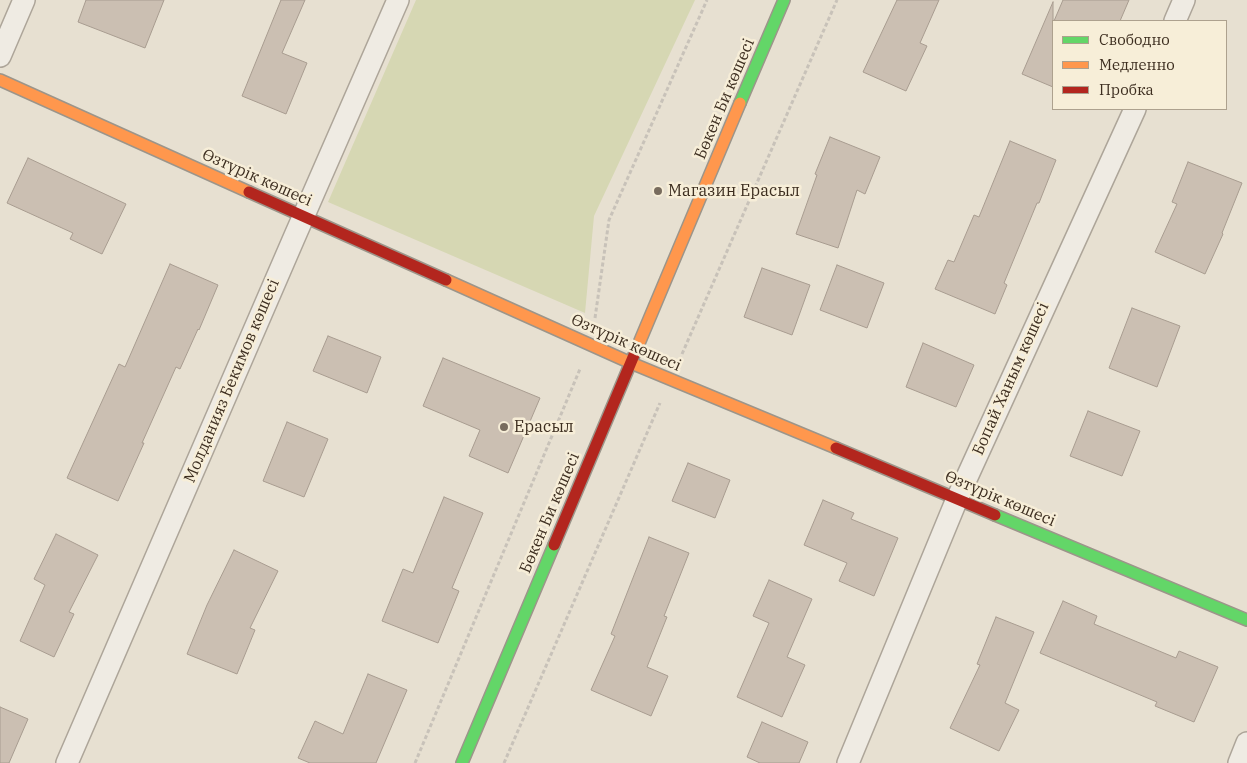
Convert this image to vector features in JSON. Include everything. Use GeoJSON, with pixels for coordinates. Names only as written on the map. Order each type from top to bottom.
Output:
{"type":"FeatureCollection","features":[{"type":"Feature","properties":{"kind":"street"},"geometry":{"type":"LineString","coordinates":[[0,56],[24,0]]}},
{"type":"Feature","properties":{"kind":"street","name":"Молданияз Бекимов көшесі"},"geometry":{"type":"LineString","coordinates":[[67,763],[398,0]]}},
{"type":"Feature","properties":{"kind":"street","name":"Бөкен Би көшесі"},"geometry":{"type":"LineString","coordinates":[[462,763],[784,0]]}},
{"type":"Feature","properties":{"kind":"street"},"geometry":{"type":"LineString","coordinates":[[1174,20],[1184,0]]}},
{"type":"Feature","properties":{"kind":"street","name":"Өзтүрік көшесі"},"geometry":{"type":"LineString","coordinates":[[0,80],[631,364],[1247,620]]}},
{"type":"Feature","properties":{"kind":"street","name":"Бопай Ханым көшесі"},"geometry":{"type":"LineString","coordinates":[[848,763],[957,499],[1135,110]]}},
{"type":"Feature","properties":{"kind":"street"},"geometry":{"type":"LineString","coordinates":[[1239,763],[1247,743]]}},
{"type":"Feature","properties":{"kind":"path"},"geometry":{"type":"LineString","coordinates":[[415,763],[590,345],[598,304],[609,220],[707,0]]}},
{"type":"Feature","properties":{"kind":"green space"},"geometry":{"type":"Polygon","coordinates":[[[416,0],[695,0],[594,216],[585,313],[328,202],[416,0]]]}},
{"type":"Feature","properties":{"kind":"building"},"geometry":{"type":"Polygon","coordinates":[[[86,0],[164,0],[145,48],[78,22],[86,0]]]}},
{"type":"Feature","properties":{"kind":"building"},"geometry":{"type":"Polygon","coordinates":[[[281,0],[305,0],[282,53],[307,63],[286,114],[242,96],[281,0]]]}},
{"type":"Feature","properties":{"kind":"building"},"geometry":{"type":"Polygon","coordinates":[[[897,0],[939,0],[920,43],[927,46],[906,91],[863,72],[897,0]]]}},
{"type":"Feature","properties":{"kind":"building"},"geometry":{"type":"Polygon","coordinates":[[[1063,0],[1129,0],[1120,20],[1054,20],[1063,0]]]}},
{"type":"Feature","properties":{"kind":"building"},"geometry":{"type":"Polygon","coordinates":[[[1053,2],[1052,87],[1022,74],[1053,2]]]}},
{"type":"Feature","properties":{"kind":"building"},"geometry":{"type":"Polygon","coordinates":[[[830,137],[880,157],[865,194],[857,190],[838,248],[796,234],[817,175],[815,174],[830,137]]]}},
{"type":"Feature","properties":{"kind":"building"},"geometry":{"type":"Polygon","coordinates":[[[1010,141],[1056,160],[1004,283],[1007,285],[995,314],[935,289],[948,260],[954,262],[974,215],[979,217],[1010,141]]]}},
{"type":"Feature","properties":{"kind":"building"},"geometry":{"type":"Polygon","coordinates":[[[28,158],[126,204],[102,254],[70,239],[73,233],[7,203],[28,158]]]}},
{"type":"Feature","properties":{"kind":"building"},"geometry":{"type":"Polygon","coordinates":[[[1188,162],[1242,183],[1223,234],[1205,274],[1155,252],[1177,204],[1172,202],[1188,162]]]}},
{"type":"Feature","properties":{"kind":"building"},"geometry":{"type":"Polygon","coordinates":[[[170,264],[218,285],[180,369],[176,367],[118,501],[67,478],[119,364],[125,367],[170,264]]]}},
{"type":"Feature","properties":{"kind":"building"},"geometry":{"type":"Polygon","coordinates":[[[837,265],[884,283],[867,328],[820,310],[837,265]]]}},
{"type":"Feature","properties":{"kind":"building"},"geometry":{"type":"Polygon","coordinates":[[[762,268],[810,285],[792,335],[744,317],[762,268]]]}},
{"type":"Feature","properties":{"kind":"building"},"geometry":{"type":"Polygon","coordinates":[[[1132,308],[1180,326],[1157,387],[1109,368],[1132,308]]]}},
{"type":"Feature","properties":{"kind":"building"},"geometry":{"type":"Polygon","coordinates":[[[328,336],[381,357],[367,393],[313,371],[328,336]]]}},
{"type":"Feature","properties":{"kind":"building"},"geometry":{"type":"Polygon","coordinates":[[[923,343],[974,365],[956,407],[906,387],[923,343]]]}},
{"type":"Feature","properties":{"kind":"building"},"geometry":{"type":"Polygon","coordinates":[[[443,358],[540,398],[508,473],[469,456],[480,430],[423,406],[443,358]]]}},
{"type":"Feature","properties":{"kind":"building"},"geometry":{"type":"Polygon","coordinates":[[[1088,411],[1140,431],[1122,476],[1070,456],[1088,411]]]}},
{"type":"Feature","properties":{"kind":"building"},"geometry":{"type":"Polygon","coordinates":[[[287,422],[328,439],[304,497],[263,481],[287,422]]]}},
{"type":"Feature","properties":{"kind":"building"},"geometry":{"type":"Polygon","coordinates":[[[688,463],[730,480],[715,518],[672,501],[688,463]]]}},
{"type":"Feature","properties":{"kind":"building"},"geometry":{"type":"Polygon","coordinates":[[[444,497],[483,513],[452,588],[459,591],[438,643],[382,621],[403,569],[413,573],[444,497]]]}},
{"type":"Feature","properties":{"kind":"building"},"geometry":{"type":"Polygon","coordinates":[[[823,500],[854,513],[851,519],[898,538],[874,596],[839,581],[847,563],[804,545],[823,500]]]}},
{"type":"Feature","properties":{"kind":"building"},"geometry":{"type":"Polygon","coordinates":[[[56,534],[98,555],[69,612],[74,614],[54,657],[20,641],[45,585],[34,579],[56,534]]]}},
{"type":"Feature","properties":{"kind":"building"},"geometry":{"type":"Polygon","coordinates":[[[649,537],[689,553],[664,616],[667,617],[647,667],[668,676],[651,716],[591,690],[615,636],[611,634],[649,537]]]}},
{"type":"Feature","properties":{"kind":"building"},"geometry":{"type":"Polygon","coordinates":[[[234,550],[278,571],[250,628],[255,630],[237,674],[187,654],[207,605],[234,550]]]}},
{"type":"Feature","properties":{"kind":"building"},"geometry":{"type":"Polygon","coordinates":[[[769,580],[812,599],[787,657],[805,665],[782,717],[737,697],[769,623],[753,616],[769,580]]]}},
{"type":"Feature","properties":{"kind":"building"},"geometry":{"type":"Polygon","coordinates":[[[1063,601],[1097,616],[1094,624],[1176,658],[1179,651],[1218,667],[1194,722],[1155,706],[1157,702],[1040,653],[1063,601]]]}},
{"type":"Feature","properties":{"kind":"building"},"geometry":{"type":"Polygon","coordinates":[[[996,617],[1034,632],[1005,703],[1019,710],[999,751],[950,728],[980,665],[977,664],[996,617]]]}},
{"type":"Feature","properties":{"kind":"building"},"geometry":{"type":"Polygon","coordinates":[[[368,674],[407,690],[376,763],[310,763],[298,758],[315,721],[343,734],[368,674]]]}},
{"type":"Feature","properties":{"kind":"building"},"geometry":{"type":"Polygon","coordinates":[[[0,707],[28,719],[9,763],[0,763],[0,707]]]}},
{"type":"Feature","properties":{"kind":"building"},"geometry":{"type":"Polygon","coordinates":[[[762,722],[808,742],[799,763],[760,763],[747,757],[762,722]]]}},
{"type":"Feature","properties":{"kind":"traffic: fast"},"geometry":{"type":"LineString","coordinates":[[740,103],[784,0]]}},
{"type":"Feature","properties":{"kind":"traffic: fast"},"geometry":{"type":"LineString","coordinates":[[995,515],[1247,620]]}},
{"type":"Feature","properties":{"kind":"traffic: fast"},"geometry":{"type":"LineString","coordinates":[[462,763],[554,545]]}},
{"type":"Feature","properties":{"kind":"traffic: slow"},"geometry":{"type":"LineString","coordinates":[[0,80],[249,192]]}},
{"type":"Feature","properties":{"kind":"traffic: slow"},"geometry":{"type":"LineString","coordinates":[[637,348],[740,103]]}},
{"type":"Feature","properties":{"kind":"traffic: slow"},"geometry":{"type":"LineString","coordinates":[[446,280],[631,363],[836,448]]}},
{"type":"Feature","properties":{"kind":"traffic: jam"},"geometry":{"type":"LineString","coordinates":[[249,192],[446,280]]}},
{"type":"Feature","properties":{"kind":"traffic: jam"},"geometry":{"type":"LineString","coordinates":[[554,545],[637,348]]}},
{"type":"Feature","properties":{"kind":"traffic: jam"},"geometry":{"type":"LineString","coordinates":[[836,448],[995,515]]}},
{"type":"Feature","properties":{"kind":"place","name":"Магазин Ерасыл"},"geometry":{"type":"Point","coordinates":[658,191]}},
{"type":"Feature","properties":{"kind":"place","name":"Ерасыл"},"geometry":{"type":"Point","coordinates":[504,427]}}]}
